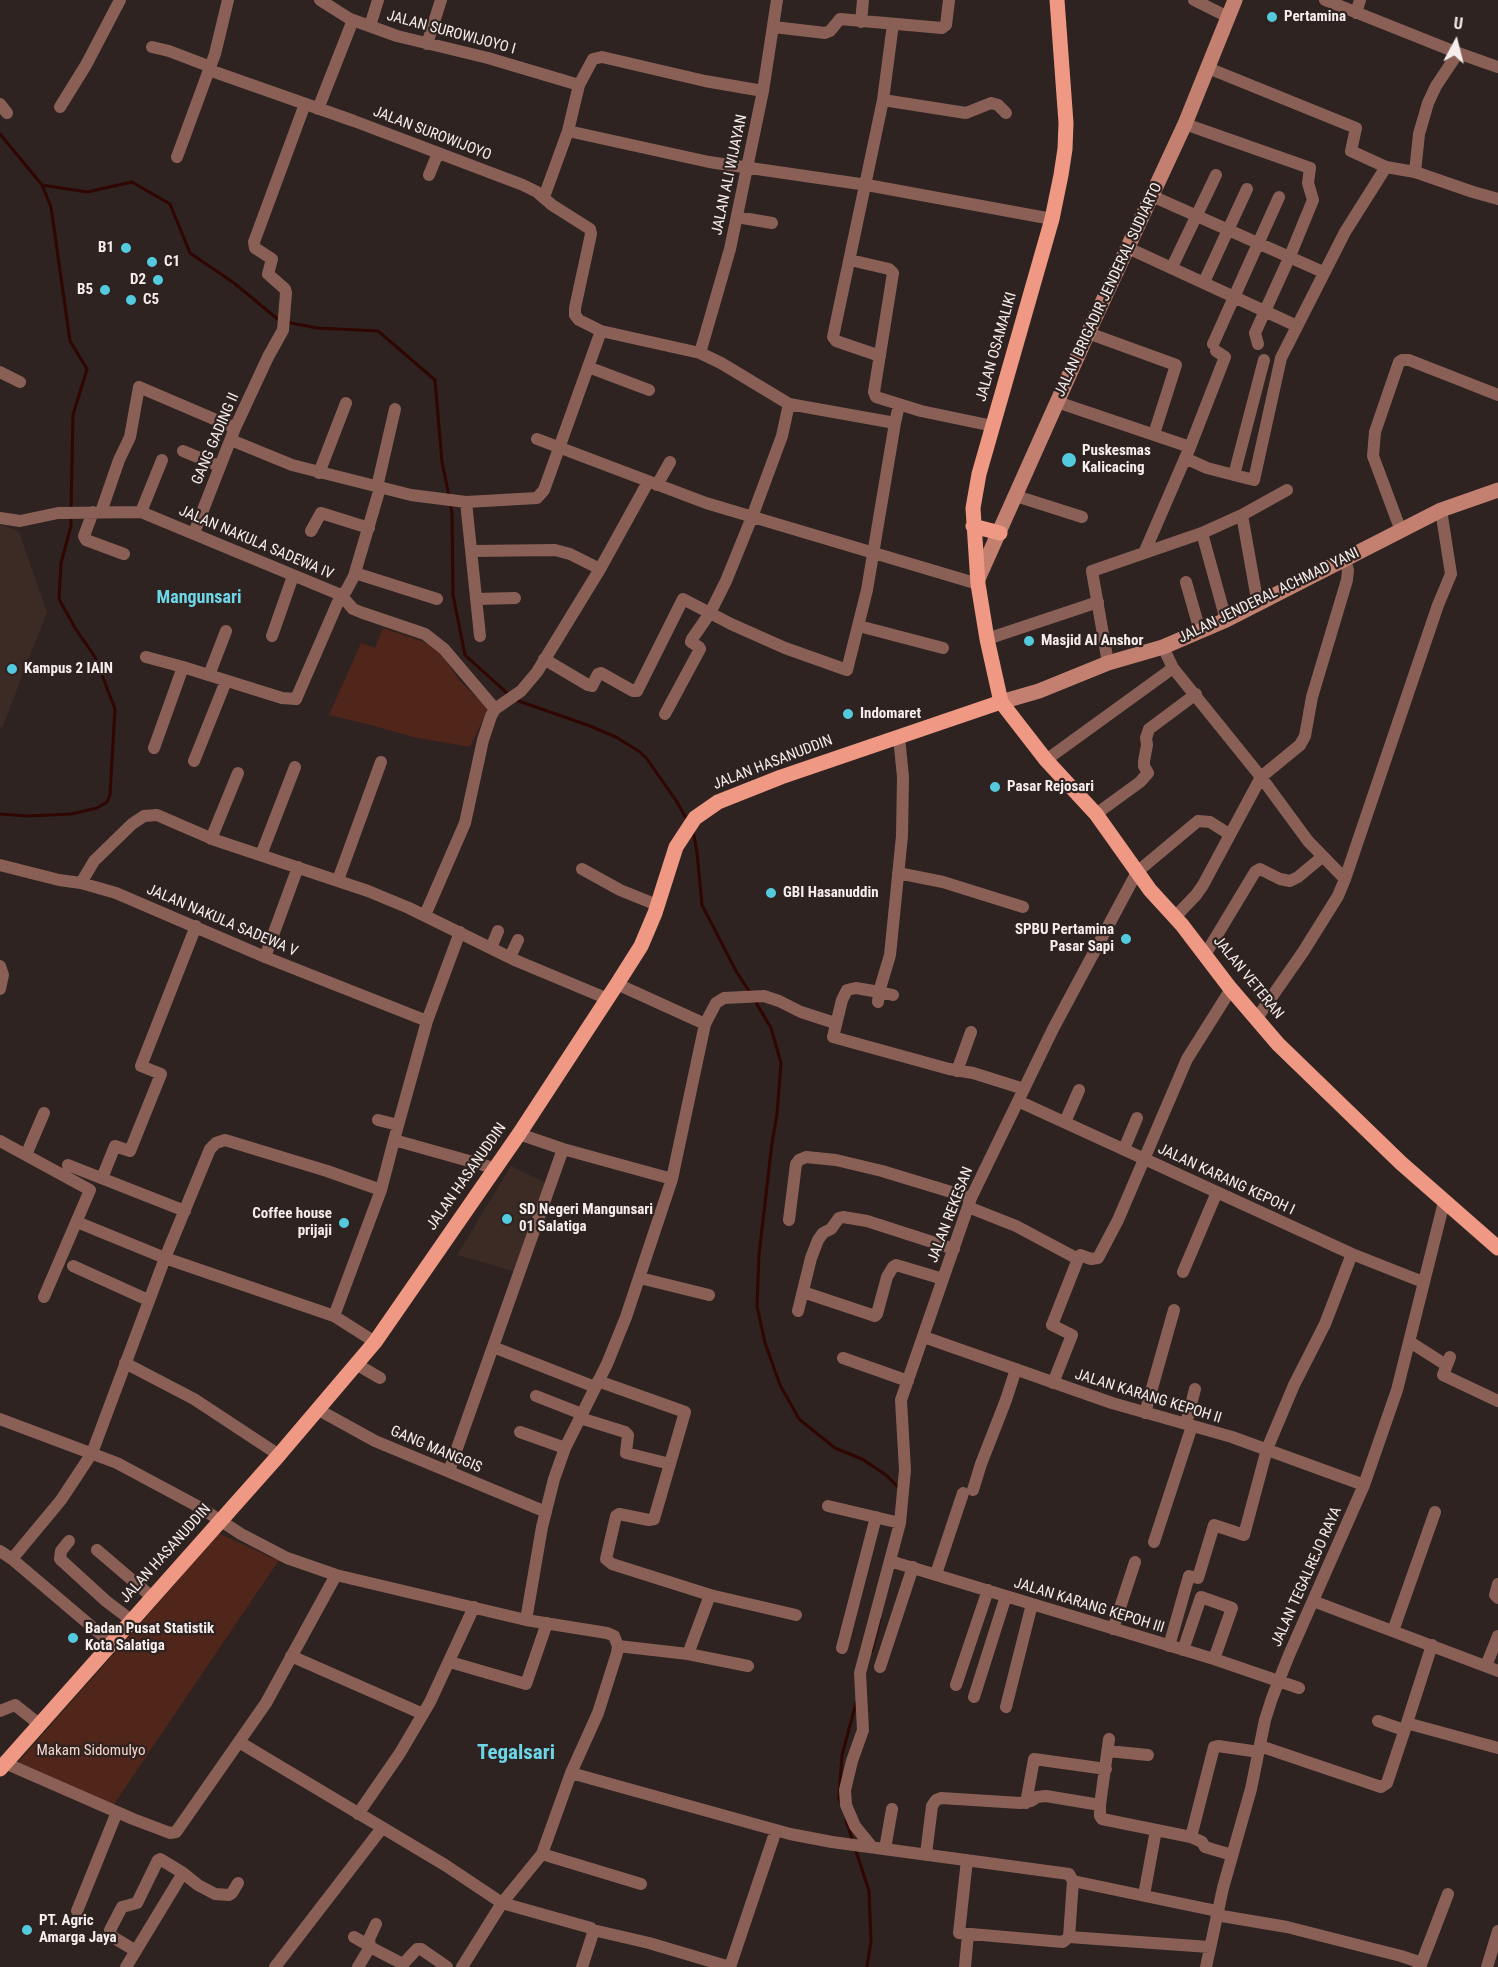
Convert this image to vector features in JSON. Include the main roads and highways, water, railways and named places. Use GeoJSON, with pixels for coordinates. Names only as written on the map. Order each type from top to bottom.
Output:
{"type":"FeatureCollection","features":[{"type":"Feature","properties":{"kind":"main road","name":"JALAN OSAMALIKI"},"geometry":{"type":"LineString","coordinates":[[1001,702],[987,639],[978,582],[973,526],[974,492],[1052,219],[1065,149],[1064,94],[1057,0]]}},
{"type":"Feature","properties":{"kind":"main road"},"geometry":{"type":"LineString","coordinates":[[973,526],[1000,533]]}},
{"type":"Feature","properties":{"kind":"main road","name":"JALAN HASANUDDIN"},"geometry":{"type":"LineString","coordinates":[[2,1766],[279,1455],[375,1342],[519,1134],[618,984],[641,946],[676,847],[695,818],[718,802],[781,777],[1001,702]]}},
{"type":"Feature","properties":{"kind":"main road","name":"JALAN VETERAN"},"geometry":{"type":"LineString","coordinates":[[1001,702],[1046,760],[1096,814],[1137,872],[1278,1044],[1444,1202],[1498,1248]]}},
{"type":"Feature","properties":{"kind":"waterway"},"geometry":{"type":"LineString","coordinates":[[0,134],[42,185],[87,192],[132,182],[170,204],[190,253],[234,283],[280,321]]}},
{"type":"Feature","properties":{"kind":"waterway"},"geometry":{"type":"LineString","coordinates":[[42,185],[51,207],[70,341],[87,369],[73,415],[71,509]]}},
{"type":"Feature","properties":{"kind":"waterway"},"geometry":{"type":"LineString","coordinates":[[286,322],[317,328],[378,331],[435,380],[442,462],[449,496]]}},
{"type":"Feature","properties":{"kind":"waterway"},"geometry":{"type":"LineString","coordinates":[[450,502],[453,595],[465,655],[508,694]]}},
{"type":"Feature","properties":{"kind":"waterway"},"geometry":{"type":"LineString","coordinates":[[0,814],[28,816],[71,814],[97,808],[107,802],[110,795],[115,709],[95,657],[59,599],[61,563],[71,526],[71,516]]}},
{"type":"Feature","properties":{"kind":"waterway"},"geometry":{"type":"LineString","coordinates":[[516,700],[590,726],[616,737],[640,752],[677,802],[687,820]]}},
{"type":"Feature","properties":{"kind":"waterway"},"geometry":{"type":"LineString","coordinates":[[693,831],[702,905],[736,971],[751,994]]}},
{"type":"Feature","properties":{"kind":"waterway"},"geometry":{"type":"LineString","coordinates":[[754,999],[771,1028],[781,1063],[777,1114],[759,1254],[757,1306],[765,1343],[780,1385],[799,1419],[835,1448],[862,1459],[886,1475],[898,1487]]}},
{"type":"Feature","properties":{"kind":"waterway"},"geometry":{"type":"LineString","coordinates":[[872,1651],[880,1619]]}},
{"type":"Feature","properties":{"kind":"waterway"},"geometry":{"type":"LineString","coordinates":[[840,1802],[842,1755],[856,1703]]}},
{"type":"Feature","properties":{"kind":"waterway"},"geometry":{"type":"LineString","coordinates":[[846,1820],[853,1842]]}},
{"type":"Feature","properties":{"kind":"waterway"},"geometry":{"type":"LineString","coordinates":[[855,1848],[869,1891],[871,1941],[867,1967]]}},
{"type":"Feature","properties":{"kind":"place","name":"Pertamina"},"geometry":{"type":"Point","coordinates":[1272,17]}},
{"type":"Feature","properties":{"kind":"place","name":"B1"},"geometry":{"type":"Point","coordinates":[126,248]}},
{"type":"Feature","properties":{"kind":"place","name":"C1"},"geometry":{"type":"Point","coordinates":[152,262]}},
{"type":"Feature","properties":{"kind":"place","name":"D2"},"geometry":{"type":"Point","coordinates":[158,280]}},
{"type":"Feature","properties":{"kind":"place","name":"B5"},"geometry":{"type":"Point","coordinates":[105,290]}},
{"type":"Feature","properties":{"kind":"place","name":"C5"},"geometry":{"type":"Point","coordinates":[131,300]}},
{"type":"Feature","properties":{"kind":"place","name":"Puskesmas Kalicacing"},"geometry":{"type":"Point","coordinates":[1069,460]}},
{"type":"Feature","properties":{"kind":"place","name":"Masjid Al Anshor"},"geometry":{"type":"Point","coordinates":[1029,641]}},
{"type":"Feature","properties":{"kind":"place","name":"Kampus 2 IAIN"},"geometry":{"type":"Point","coordinates":[12,669]}},
{"type":"Feature","properties":{"kind":"place","name":"Indomaret"},"geometry":{"type":"Point","coordinates":[848,714]}},
{"type":"Feature","properties":{"kind":"place","name":"Pasar Rejosari"},"geometry":{"type":"Point","coordinates":[995,787]}},
{"type":"Feature","properties":{"kind":"place","name":"GBI Hasanuddin"},"geometry":{"type":"Point","coordinates":[771,893]}},
{"type":"Feature","properties":{"kind":"place","name":"SPBU Pertamina Pasar Sapi"},"geometry":{"type":"Point","coordinates":[1126,939]}},
{"type":"Feature","properties":{"kind":"place","name":"SD Negeri Mangunsari 01 Salatiga"},"geometry":{"type":"Point","coordinates":[507,1219]}},
{"type":"Feature","properties":{"kind":"place","name":"Coffee house prijaji"},"geometry":{"type":"Point","coordinates":[344,1223]}},
{"type":"Feature","properties":{"kind":"place","name":"Badan Pusat Statistik Kota Salatiga"},"geometry":{"type":"Point","coordinates":[73,1638]}},
{"type":"Feature","properties":{"kind":"place","name":"PT. Agric Amarga Jaya"},"geometry":{"type":"Point","coordinates":[27,1930]}},
{"type":"Feature","properties":{"kind":"district","name":"Mangunsari"},"geometry":{"type":"Point","coordinates":[199,598]}},
{"type":"Feature","properties":{"kind":"district","name":"Tegalsari"},"geometry":{"type":"Point","coordinates":[516,1754]}},
{"type":"Feature","properties":{"kind":"park label","name":"Makam Sidomulyo"},"geometry":{"type":"Point","coordinates":[91,1751]}}]}
